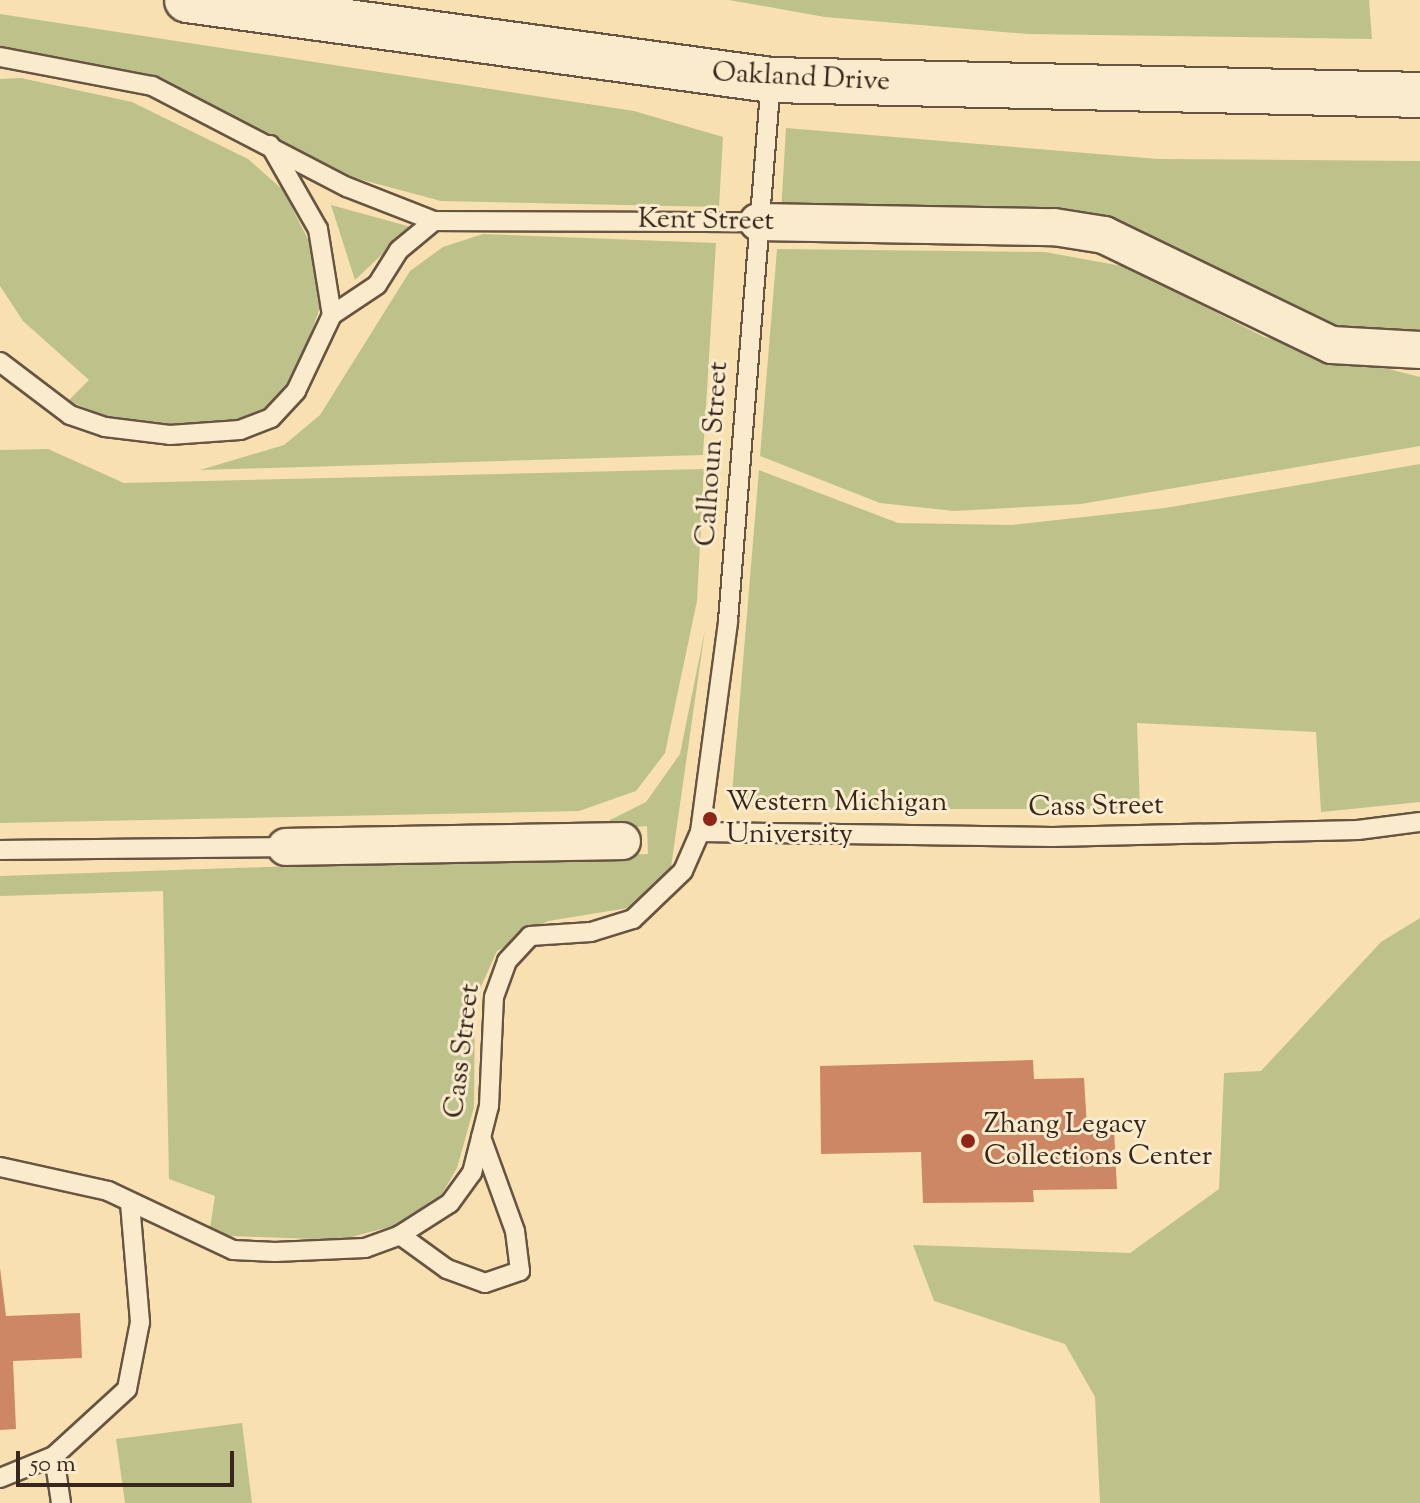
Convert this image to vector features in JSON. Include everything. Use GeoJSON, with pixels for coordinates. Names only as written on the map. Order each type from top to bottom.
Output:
{"type":"FeatureCollection","features":[{"type":"Feature","properties":{"kind":"main road","name":"Oakland Drive"},"geometry":{"type":"LineString","coordinates":[[187,0],[771,80],[1420,95]]}},
{"type":"Feature","properties":{"kind":"street","name":"Kent Street"},"geometry":{"type":"LineString","coordinates":[[758,222],[1054,227],[1104,235],[1332,345],[1420,350]]}},
{"type":"Feature","properties":{"kind":"street"},"geometry":{"type":"LineString","coordinates":[[286,847],[622,841]]}},
{"type":"Feature","properties":{"kind":"lane","name":"Kent Street"},"geometry":{"type":"LineString","coordinates":[[0,57],[152,86],[347,187],[434,221],[758,222]]}},
{"type":"Feature","properties":{"kind":"lane","name":"Calhoun Street"},"geometry":{"type":"LineString","coordinates":[[700,832],[728,621],[771,80]]}},
{"type":"Feature","properties":{"kind":"lane"},"geometry":{"type":"LineString","coordinates":[[269,144],[318,229],[332,315]]}},
{"type":"Feature","properties":{"kind":"lane"},"geometry":{"type":"LineString","coordinates":[[0,362],[70,415],[105,427],[157,435],[240,430],[271,418],[296,391],[332,315],[377,285],[399,250],[434,221]]}},
{"type":"Feature","properties":{"kind":"lane","name":"Cass Street"},"geometry":{"type":"LineString","coordinates":[[0,1167],[68,1179],[130,1202],[233,1250],[365,1248],[400,1235],[450,1203],[472,1173],[481,1137],[494,997],[507,961],[530,936],[591,932],[633,919],[683,871],[700,832],[1053,837],[1358,830],[1420,822]]}},
{"type":"Feature","properties":{"kind":"lane"},"geometry":{"type":"LineString","coordinates":[[0,850],[286,847]]}},
{"type":"Feature","properties":{"kind":"lane"},"geometry":{"type":"LineString","coordinates":[[400,1235],[447,1269],[485,1283],[520,1271],[515,1231],[481,1137]]}},
{"type":"Feature","properties":{"kind":"lane"},"geometry":{"type":"LineString","coordinates":[[0,1478],[54,1456],[127,1389],[140,1322],[130,1202]]}},
{"type":"Feature","properties":{"kind":"lane"},"geometry":{"type":"LineString","coordinates":[[54,1456],[61,1503]]}},
{"type":"Feature","properties":{"kind":"green space"},"geometry":{"type":"Polygon","coordinates":[[[729,0],[1369,0],[1372,39],[1028,34],[825,17],[729,0]]]}},
{"type":"Feature","properties":{"kind":"green space"},"geometry":{"type":"Polygon","coordinates":[[[0,14],[634,111],[723,137],[719,207],[441,201],[355,178],[153,77],[0,49],[0,14]]]}},
{"type":"Feature","properties":{"kind":"green space"},"geometry":{"type":"Polygon","coordinates":[[[21,78],[132,102],[248,159],[283,190],[319,261],[326,291],[291,389],[267,413],[206,429],[133,427],[68,401],[89,380],[23,321],[0,286],[0,79],[21,78]]]}},
{"type":"Feature","properties":{"kind":"green space"},"geometry":{"type":"Polygon","coordinates":[[[786,128],[1158,159],[1420,161],[1420,339],[1339,334],[1147,239],[781,213],[786,128]]]}},
{"type":"Feature","properties":{"kind":"green space"},"geometry":{"type":"Polygon","coordinates":[[[331,205],[411,227],[355,280],[331,205]]]}},
{"type":"Feature","properties":{"kind":"green space"},"geometry":{"type":"Polygon","coordinates":[[[483,234],[716,243],[703,455],[200,470],[284,445],[320,415],[410,271],[443,247],[483,234]]]}},
{"type":"Feature","properties":{"kind":"green space"},"geometry":{"type":"Polygon","coordinates":[[[777,249],[1045,252],[1127,267],[1264,337],[1420,377],[1420,446],[1081,504],[954,511],[880,503],[760,456],[777,249]]]}},
{"type":"Feature","properties":{"kind":"green space"},"geometry":{"type":"Polygon","coordinates":[[[48,449],[124,483],[704,469],[697,601],[665,753],[636,791],[579,811],[0,823],[0,450],[48,449]]]}},
{"type":"Feature","properties":{"kind":"green space"},"geometry":{"type":"Polygon","coordinates":[[[1420,464],[1420,802],[1321,812],[1316,732],[1137,723],[1140,809],[755,809],[732,794],[759,470],[898,523],[1012,525],[1165,508],[1420,464]]]}},
{"type":"Feature","properties":{"kind":"green space"},"geometry":{"type":"Polygon","coordinates":[[[705,630],[671,867],[628,908],[548,921],[497,951],[475,1000],[474,1107],[457,1168],[439,1199],[419,1219],[340,1240],[231,1236],[210,1228],[215,1196],[169,1179],[163,891],[0,896],[0,876],[648,854],[647,826],[606,830],[610,820],[646,802],[680,754],[705,630]]]}},
{"type":"Feature","properties":{"kind":"green space"},"geometry":{"type":"Polygon","coordinates":[[[1420,918],[1420,1503],[1100,1503],[1095,1397],[1065,1344],[934,1301],[913,1245],[1130,1253],[1219,1189],[1224,1073],[1261,1071],[1381,942],[1420,918]]]}},
{"type":"Feature","properties":{"kind":"green space"},"geometry":{"type":"Polygon","coordinates":[[[242,1423],[252,1503],[125,1503],[116,1439],[242,1423]]]}},
{"type":"Feature","properties":{"kind":"building","name":"Zhang Legacy Collections Center"},"geometry":{"type":"Polygon","coordinates":[[[1033,1060],[1034,1079],[1084,1078],[1087,1127],[1114,1129],[1117,1189],[1033,1190],[1034,1202],[923,1203],[921,1152],[821,1154],[820,1066],[1033,1060]]]}},
{"type":"Feature","properties":{"kind":"building"},"geometry":{"type":"Polygon","coordinates":[[[0,1268],[6,1316],[80,1313],[82,1358],[13,1361],[16,1429],[0,1430],[0,1268]]]}},
{"type":"Feature","properties":{"kind":"place","name":"Western Michigan University"},"geometry":{"type":"Point","coordinates":[710,819]}},
{"type":"Feature","properties":{"kind":"place","name":"Zhang Legacy Collections Center"},"geometry":{"type":"Point","coordinates":[968,1141]}}]}
